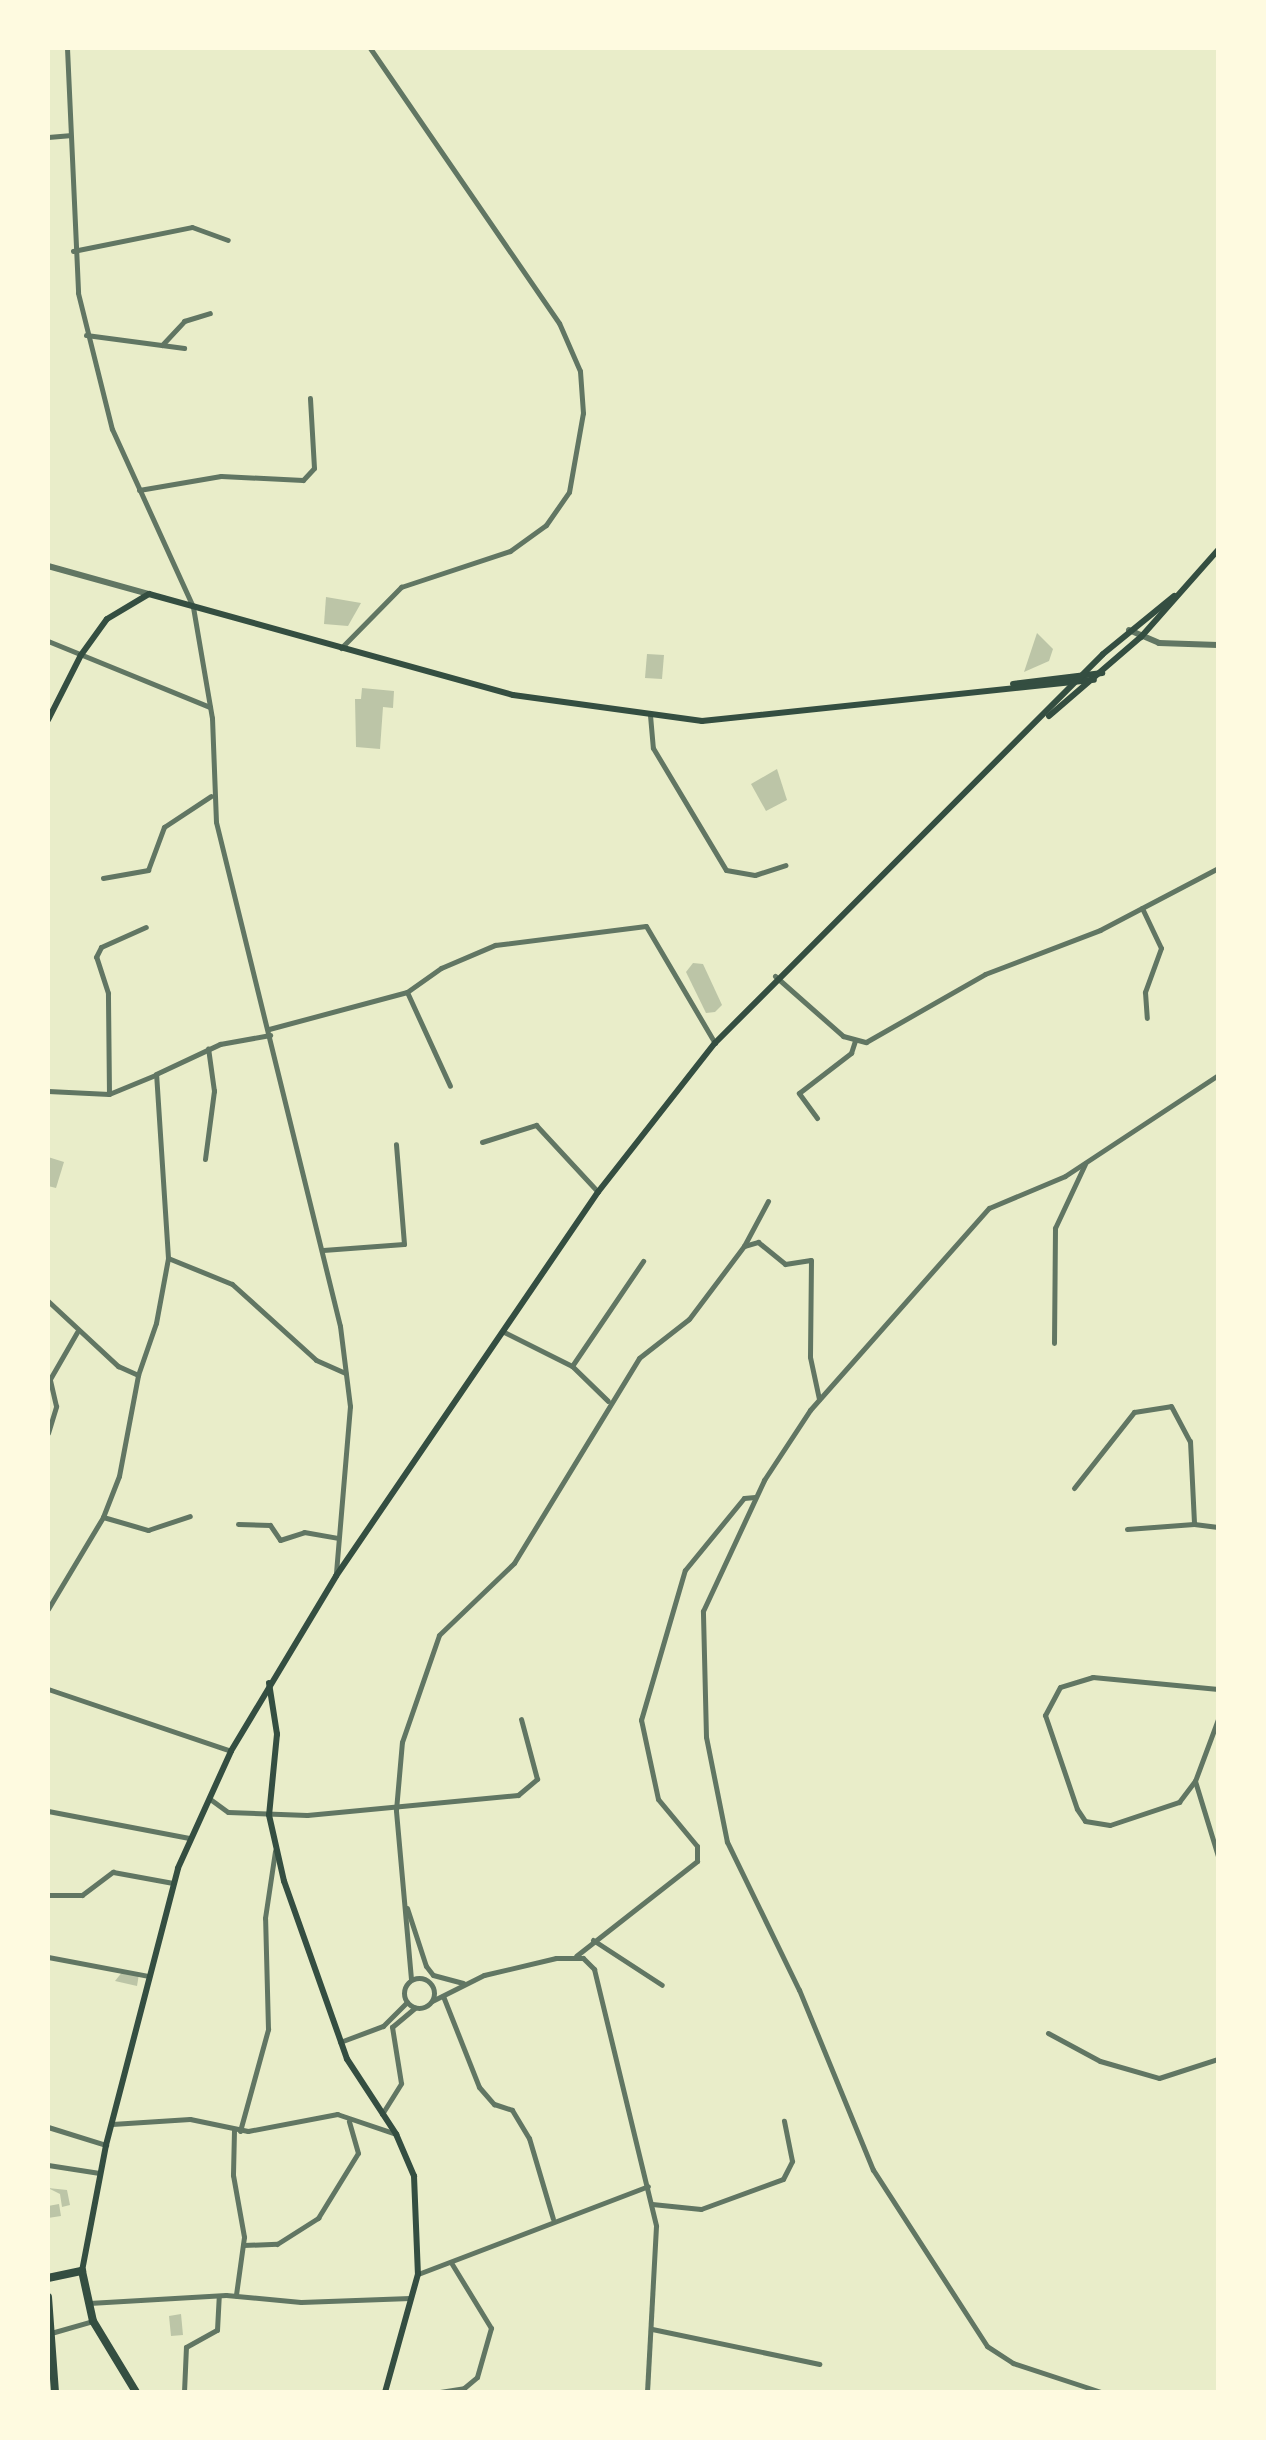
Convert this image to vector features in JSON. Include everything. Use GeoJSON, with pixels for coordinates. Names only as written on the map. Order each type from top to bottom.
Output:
{"type":"FeatureCollection","features":[{"type":"Feature","properties":{"kind":"main road"},"geometry":{"type":"LineString","coordinates":[[1048,716],[1141,637],[1218,550]]}},
{"type":"Feature","properties":{"kind":"main road"},"geometry":{"type":"LineString","coordinates":[[48,720],[80,655],[107,619],[148,594],[513,695],[650,715],[760,718],[1007,686],[1094,680]]}},
{"type":"Feature","properties":{"kind":"main road"},"geometry":{"type":"LineString","coordinates":[[136,2392],[93,2321],[86,2301],[82,2271],[99,2173],[172,1883],[231,1751],[269,1682],[500,1330],[598,1192],[715,1043],[775,976],[1048,716],[1128,630],[1174,596]]}},
{"type":"Feature","properties":{"kind":"main road"},"geometry":{"type":"LineString","coordinates":[[1007,686],[1087,671],[1102,673]]}},
{"type":"Feature","properties":{"kind":"main road"},"geometry":{"type":"LineString","coordinates":[[269,1682],[277,1734],[269,1814],[276,1852],[340,2042],[396,2134],[419,2206],[418,2274],[386,2392]]}},
{"type":"Feature","properties":{"kind":"main road"},"geometry":{"type":"LineString","coordinates":[[48,2278],[82,2271]]}},
{"type":"Feature","properties":{"kind":"main road"},"geometry":{"type":"LineString","coordinates":[[48,2296],[54,2392]]}},
{"type":"Feature","properties":{"kind":"street"},"geometry":{"type":"LineString","coordinates":[[67,48],[73,251],[86,335],[112,429],[193,607],[210,707],[212,796],[322,1250],[344,1372],[348,1433],[336,1576]]}},
{"type":"Feature","properties":{"kind":"street"},"geometry":{"type":"LineString","coordinates":[[341,648],[401,587],[510,552],[546,526],[568,492],[583,413],[580,371],[560,323],[370,48]]}},
{"type":"Feature","properties":{"kind":"street"},"geometry":{"type":"LineString","coordinates":[[48,138],[70,135]]}},
{"type":"Feature","properties":{"kind":"street"},"geometry":{"type":"LineString","coordinates":[[73,251],[192,226],[228,240]]}},
{"type":"Feature","properties":{"kind":"street"},"geometry":{"type":"LineString","coordinates":[[162,346],[184,321],[210,313]]}},
{"type":"Feature","properties":{"kind":"street"},"geometry":{"type":"LineString","coordinates":[[86,335],[184,348]]}},
{"type":"Feature","properties":{"kind":"street"},"geometry":{"type":"LineString","coordinates":[[139,490],[221,476],[302,480],[314,468],[310,398]]}},
{"type":"Feature","properties":{"kind":"street"},"geometry":{"type":"LineString","coordinates":[[48,566],[148,594]]}},
{"type":"Feature","properties":{"kind":"street"},"geometry":{"type":"LineString","coordinates":[[1128,630],[1141,637],[1218,645]]}},
{"type":"Feature","properties":{"kind":"street"},"geometry":{"type":"LineString","coordinates":[[48,641],[210,707]]}},
{"type":"Feature","properties":{"kind":"street"},"geometry":{"type":"LineString","coordinates":[[650,715],[653,748],[726,870],[755,875],[784,865]]}},
{"type":"Feature","properties":{"kind":"street"},"geometry":{"type":"LineString","coordinates":[[103,878],[148,870],[164,827],[212,796]]}},
{"type":"Feature","properties":{"kind":"street"},"geometry":{"type":"LineString","coordinates":[[775,976],[855,1042],[878,1038],[985,974],[1142,908],[1218,868]]}},
{"type":"Feature","properties":{"kind":"street"},"geometry":{"type":"LineString","coordinates":[[1142,908],[1161,948],[1145,992],[1148,1018]]}},
{"type":"Feature","properties":{"kind":"street"},"geometry":{"type":"LineString","coordinates":[[48,1094],[109,1094],[208,1048],[407,992],[441,968],[495,945],[646,926],[715,1043]]}},
{"type":"Feature","properties":{"kind":"street"},"geometry":{"type":"LineString","coordinates":[[109,1094],[108,993],[96,957],[101,947],[146,927]]}},
{"type":"Feature","properties":{"kind":"street"},"geometry":{"type":"LineString","coordinates":[[407,992],[450,1086]]}},
{"type":"Feature","properties":{"kind":"street"},"geometry":{"type":"LineString","coordinates":[[817,1118],[799,1092],[851,1053],[855,1042]]}},
{"type":"Feature","properties":{"kind":"street"},"geometry":{"type":"LineString","coordinates":[[205,1159],[214,1090],[208,1048]]}},
{"type":"Feature","properties":{"kind":"street"},"geometry":{"type":"LineString","coordinates":[[48,1609],[103,1516],[123,1465],[138,1374],[168,1258],[156,1074]]}},
{"type":"Feature","properties":{"kind":"street"},"geometry":{"type":"LineString","coordinates":[[1100,2392],[1013,2362],[978,2336],[873,2170],[799,1990],[726,1842],[706,1737],[703,1610],[755,1496],[819,1399],[989,1208],[1053,1183],[1218,1075]]}},
{"type":"Feature","properties":{"kind":"street"},"geometry":{"type":"LineString","coordinates":[[482,1142],[536,1124],[598,1192]]}},
{"type":"Feature","properties":{"kind":"street"},"geometry":{"type":"LineString","coordinates":[[322,1250],[404,1244],[396,1144]]}},
{"type":"Feature","properties":{"kind":"street"},"geometry":{"type":"LineString","coordinates":[[1054,1343],[1055,1228],[1086,1162]]}},
{"type":"Feature","properties":{"kind":"street"},"geometry":{"type":"LineString","coordinates":[[340,2042],[383,2026],[407,2002],[411,1979],[396,1810],[402,1742],[440,1635],[522,1552],[606,1419],[608,1401],[639,1358],[664,1344],[700,1308],[744,1246],[768,1201]]}},
{"type":"Feature","properties":{"kind":"street"},"geometry":{"type":"LineString","coordinates":[[744,1246],[758,1242],[785,1264],[811,1260],[810,1357],[819,1399]]}},
{"type":"Feature","properties":{"kind":"street"},"geometry":{"type":"LineString","coordinates":[[168,1258],[232,1284],[316,1360],[344,1372]]}},
{"type":"Feature","properties":{"kind":"street"},"geometry":{"type":"LineString","coordinates":[[572,1366],[642,1261]]}},
{"type":"Feature","properties":{"kind":"street"},"geometry":{"type":"LineString","coordinates":[[48,1300],[77,1332],[138,1374]]}},
{"type":"Feature","properties":{"kind":"street"},"geometry":{"type":"LineString","coordinates":[[500,1330],[572,1366],[608,1401]]}},
{"type":"Feature","properties":{"kind":"street"},"geometry":{"type":"LineString","coordinates":[[48,1433],[56,1406],[50,1379],[77,1332]]}},
{"type":"Feature","properties":{"kind":"street"},"geometry":{"type":"LineString","coordinates":[[1074,1488],[1134,1412],[1171,1406],[1190,1440],[1194,1524]]}},
{"type":"Feature","properties":{"kind":"street"},"geometry":{"type":"LineString","coordinates":[[382,2114],[401,2083],[392,2027],[415,2008],[466,1983],[576,1956],[697,1861],[698,1846],[658,1798],[641,1720],[684,1570],[744,1498],[755,1496]]}},
{"type":"Feature","properties":{"kind":"street"},"geometry":{"type":"LineString","coordinates":[[103,1516],[148,1530],[190,1516]]}},
{"type":"Feature","properties":{"kind":"street"},"geometry":{"type":"LineString","coordinates":[[238,1524],[270,1524],[280,1540],[304,1532],[337,1538]]}},
{"type":"Feature","properties":{"kind":"street"},"geometry":{"type":"LineString","coordinates":[[1127,1529],[1194,1524],[1218,1527]]}},
{"type":"Feature","properties":{"kind":"street"},"geometry":{"type":"LineString","coordinates":[[1218,1689],[1093,1677],[1060,1687],[1048,1704],[1046,1725],[1085,1821],[1110,1825],[1159,1814],[1195,1781],[1218,1719]]}},
{"type":"Feature","properties":{"kind":"street"},"geometry":{"type":"LineString","coordinates":[[48,1688],[231,1751]]}},
{"type":"Feature","properties":{"kind":"street"},"geometry":{"type":"LineString","coordinates":[[210,1799],[228,1812],[269,1814],[396,1810],[527,1792],[536,1774],[521,1719]]}},
{"type":"Feature","properties":{"kind":"street"},"geometry":{"type":"LineString","coordinates":[[1195,1781],[1218,1856]]}},
{"type":"Feature","properties":{"kind":"street"},"geometry":{"type":"LineString","coordinates":[[48,1811],[190,1838]]}},
{"type":"Feature","properties":{"kind":"street"},"geometry":{"type":"LineString","coordinates":[[236,2295],[244,2245],[237,2130],[266,2041],[265,1918],[276,1852]]}},
{"type":"Feature","properties":{"kind":"street"},"geometry":{"type":"LineString","coordinates":[[48,1895],[82,1895],[113,1872],[172,1883]]}},
{"type":"Feature","properties":{"kind":"street"},"geometry":{"type":"LineString","coordinates":[[406,1905],[430,1978],[432,2002]]}},
{"type":"Feature","properties":{"kind":"street"},"geometry":{"type":"LineString","coordinates":[[593,1940],[662,1985]]}},
{"type":"Feature","properties":{"kind":"street"},"geometry":{"type":"LineString","coordinates":[[576,1956],[599,1980],[629,2130],[652,2204],[648,2392]]}},
{"type":"Feature","properties":{"kind":"street"},"geometry":{"type":"LineString","coordinates":[[48,1957],[148,1976]]}},
{"type":"Feature","properties":{"kind":"street"},"geometry":{"type":"LineString","coordinates":[[411,1979],[466,1983]]}},
{"type":"Feature","properties":{"kind":"street"},"geometry":{"type":"LineString","coordinates":[[443,1995],[478,2086],[494,2104],[512,2110],[529,2138],[552,2219]]}},
{"type":"Feature","properties":{"kind":"street"},"geometry":{"type":"LineString","coordinates":[[407,2002],[415,2008]]}},
{"type":"Feature","properties":{"kind":"street"},"geometry":{"type":"LineString","coordinates":[[1048,2033],[1100,2062],[1158,2078],[1218,2059]]}},
{"type":"Feature","properties":{"kind":"street"},"geometry":{"type":"LineString","coordinates":[[112,2124],[190,2119],[237,2130],[316,2114],[347,2118],[396,2134]]}},
{"type":"Feature","properties":{"kind":"street"},"geometry":{"type":"LineString","coordinates":[[244,2245],[273,2246],[318,2218],[358,2153],[347,2118]]}},
{"type":"Feature","properties":{"kind":"street"},"geometry":{"type":"LineString","coordinates":[[652,2204],[702,2209],[783,2179],[792,2161],[784,2120]]}},
{"type":"Feature","properties":{"kind":"street"},"geometry":{"type":"LineString","coordinates":[[48,2127],[106,2144]]}},
{"type":"Feature","properties":{"kind":"street"},"geometry":{"type":"LineString","coordinates":[[48,2164],[99,2173]]}},
{"type":"Feature","properties":{"kind":"street"},"geometry":{"type":"LineString","coordinates":[[418,2274],[452,2264],[552,2219],[648,2186]]}},
{"type":"Feature","properties":{"kind":"street"},"geometry":{"type":"LineString","coordinates":[[440,2392],[464,2388],[478,2377],[491,2328],[452,2264]]}},
{"type":"Feature","properties":{"kind":"street"},"geometry":{"type":"LineString","coordinates":[[86,2301],[219,2295],[301,2302],[388,2294],[412,2298]]}},
{"type":"Feature","properties":{"kind":"street"},"geometry":{"type":"LineString","coordinates":[[184,2392],[186,2347],[216,2330],[219,2295]]}},
{"type":"Feature","properties":{"kind":"street"},"geometry":{"type":"LineString","coordinates":[[50,2333],[93,2321]]}},
{"type":"Feature","properties":{"kind":"street"},"geometry":{"type":"LineString","coordinates":[[652,2329],[819,2364]]}},
{"type":"Feature","properties":{"kind":"building"},"geometry":{"type":"Polygon","coordinates":[[[326,597],[361,603],[348,626],[324,624],[326,597]]]}},
{"type":"Feature","properties":{"kind":"building"},"geometry":{"type":"Polygon","coordinates":[[[1037,633],[1053,649],[1049,661],[1024,672],[1037,633]]]}},
{"type":"Feature","properties":{"kind":"building"},"geometry":{"type":"Polygon","coordinates":[[[647,654],[664,655],[662,679],[645,678],[647,654]]]}},
{"type":"Feature","properties":{"kind":"building"},"geometry":{"type":"Polygon","coordinates":[[[362,688],[394,691],[393,708],[383,707],[380,749],[356,747],[355,699],[361,699],[362,688]]]}},
{"type":"Feature","properties":{"kind":"building"},"geometry":{"type":"Polygon","coordinates":[[[777,769],[787,800],[766,811],[751,784],[777,769]]]}},
{"type":"Feature","properties":{"kind":"building"},"geometry":{"type":"Polygon","coordinates":[[[693,963],[703,964],[722,1005],[715,1012],[706,1013],[686,972],[693,963]]]}},
{"type":"Feature","properties":{"kind":"building"},"geometry":{"type":"Polygon","coordinates":[[[48,1157],[64,1162],[56,1188],[48,1186],[48,1157]]]}},
{"type":"Feature","properties":{"kind":"building"},"geometry":{"type":"Polygon","coordinates":[[[123,1971],[139,1974],[137,1986],[115,1981],[123,1971]]]}},
{"type":"Feature","properties":{"kind":"building"},"geometry":{"type":"Polygon","coordinates":[[[48,2188],[67,2190],[70,2205],[62,2207],[60,2194],[48,2188]]]}},
{"type":"Feature","properties":{"kind":"building"},"geometry":{"type":"Polygon","coordinates":[[[59,2204],[61,2216],[48,2218],[48,2206],[59,2204]]]}},
{"type":"Feature","properties":{"kind":"building"},"geometry":{"type":"Polygon","coordinates":[[[181,2314],[183,2335],[171,2336],[169,2316],[181,2314]]]}}]}
